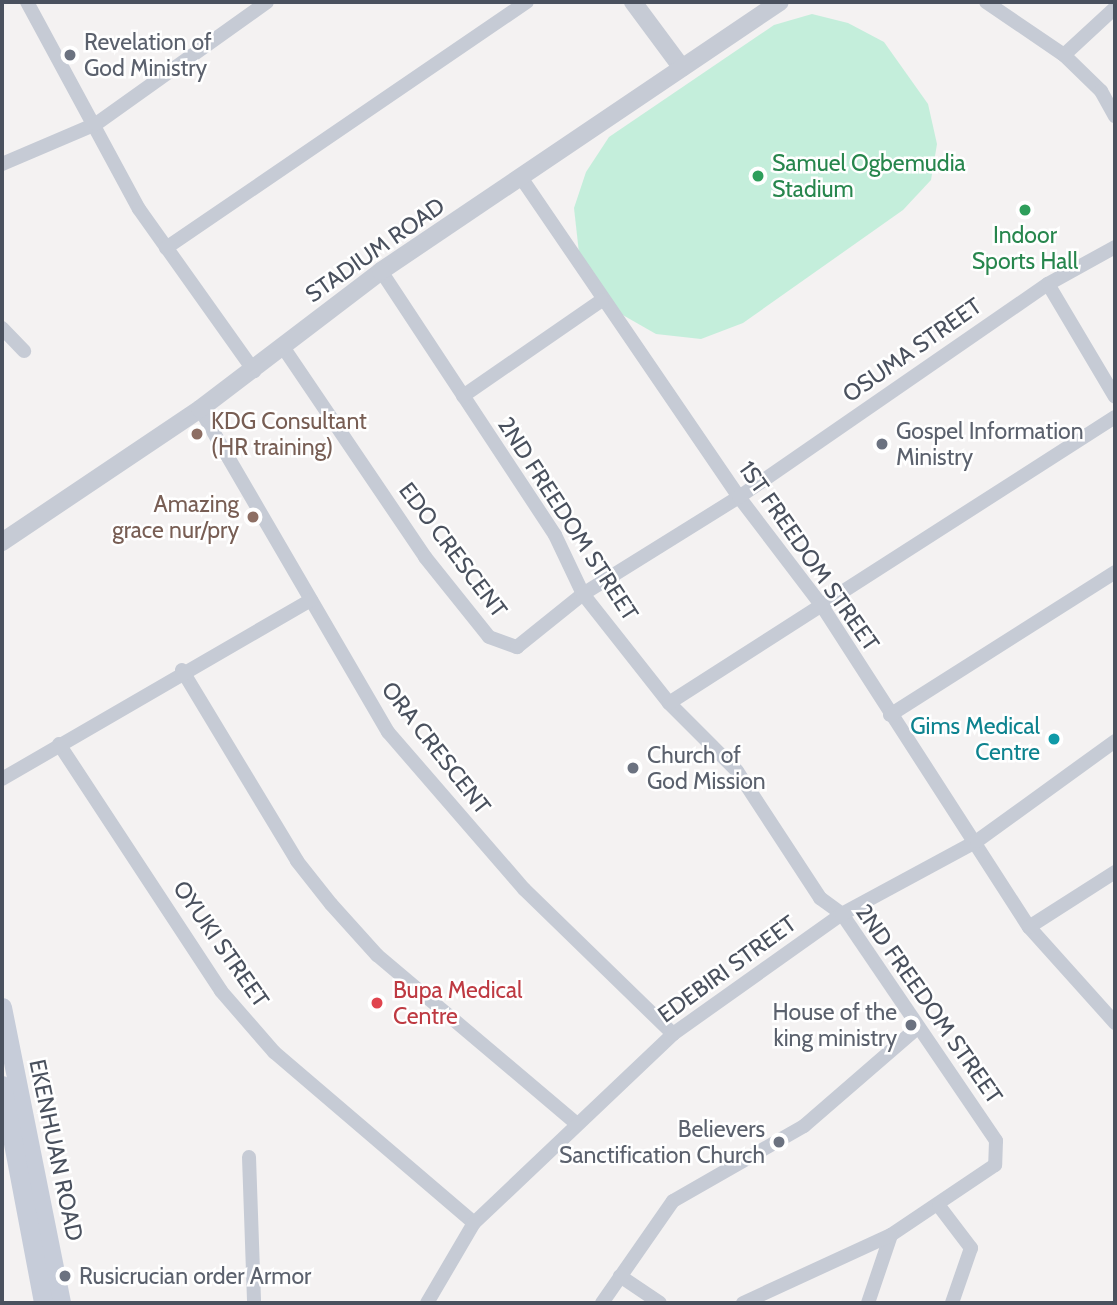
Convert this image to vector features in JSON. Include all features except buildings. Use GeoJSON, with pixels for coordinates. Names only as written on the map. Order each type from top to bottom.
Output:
{"type":"FeatureCollection","features":[{"type":"Feature","properties":{"kind":"main road","name":"EKENHUAN ROAD"},"geometry":{"type":"LineString","coordinates":[[2,1007],[61,1303]]}},
{"type":"Feature","properties":{"kind":"main road","name":"EKENHUAN ROAD"},"geometry":{"type":"LineString","coordinates":[[2,1085],[43,1303]]}},
{"type":"Feature","properties":{"kind":"street"},"geometry":{"type":"LineString","coordinates":[[27,2],[166,248],[254,371]]}},
{"type":"Feature","properties":{"kind":"street"},"geometry":{"type":"LineString","coordinates":[[2,164],[96,124],[267,2]]}},
{"type":"Feature","properties":{"kind":"street"},"geometry":{"type":"LineString","coordinates":[[166,248],[527,2]]}},
{"type":"Feature","properties":{"kind":"street"},"geometry":{"type":"LineString","coordinates":[[633,2],[682,68]]}},
{"type":"Feature","properties":{"kind":"street","name":"STADIUM ROAD"},"geometry":{"type":"LineString","coordinates":[[2,542],[254,371],[381,271],[780,2]]}},
{"type":"Feature","properties":{"kind":"street"},"geometry":{"type":"LineString","coordinates":[[986,2],[1064,55],[1101,91],[1115,116]]}},
{"type":"Feature","properties":{"kind":"street"},"geometry":{"type":"LineString","coordinates":[[1064,55],[1115,8]]}},
{"type":"Feature","properties":{"kind":"street","name":"1ST FREEDOM STREET"},"geometry":{"type":"LineString","coordinates":[[522,178],[602,300],[739,497],[822,606],[890,715],[977,841],[1029,927],[1115,1023]]}},
{"type":"Feature","properties":{"kind":"street","name":"OSUMA STREET"},"geometry":{"type":"LineString","coordinates":[[739,497],[1048,284],[1115,247]]}},
{"type":"Feature","properties":{"kind":"street","name":"2ND FREEDOM STREET"},"geometry":{"type":"LineString","coordinates":[[381,271],[555,535],[583,594],[670,703],[710,738],[820,898],[842,914],[916,1029],[996,1141],[995,1165],[939,1206]]}},
{"type":"Feature","properties":{"kind":"street"},"geometry":{"type":"LineString","coordinates":[[1048,284],[1115,397]]}},
{"type":"Feature","properties":{"kind":"street"},"geometry":{"type":"LineString","coordinates":[[463,396],[602,300]]}},
{"type":"Feature","properties":{"kind":"street"},"geometry":{"type":"LineString","coordinates":[[2,328],[23,351]]}},
{"type":"Feature","properties":{"kind":"street","name":"EDO CRESCENT"},"geometry":{"type":"LineString","coordinates":[[283,347],[425,557],[498,645],[517,647],[583,594],[739,497]]}},
{"type":"Feature","properties":{"kind":"street","name":"ORA CRESCENT"},"geometry":{"type":"LineString","coordinates":[[200,409],[388,732],[449,808],[673,1034]]}},
{"type":"Feature","properties":{"kind":"street"},"geometry":{"type":"LineString","coordinates":[[670,703],[1115,417]]}},
{"type":"Feature","properties":{"kind":"street"},"geometry":{"type":"LineString","coordinates":[[890,715],[1115,572]]}},
{"type":"Feature","properties":{"kind":"street"},"geometry":{"type":"LineString","coordinates":[[2,779],[182,670],[311,600]]}},
{"type":"Feature","properties":{"kind":"street"},"geometry":{"type":"LineString","coordinates":[[182,670],[297,861],[331,904],[377,955],[576,1123]]}},
{"type":"Feature","properties":{"kind":"street","name":"EDEBIRI STREET"},"geometry":{"type":"LineString","coordinates":[[427,1303],[474,1223],[576,1123],[673,1034],[842,914],[977,841],[1115,741]]}},
{"type":"Feature","properties":{"kind":"street","name":"OYUKI STREET"},"geometry":{"type":"LineString","coordinates":[[59,744],[221,991],[274,1052],[474,1223]]}},
{"type":"Feature","properties":{"kind":"street"},"geometry":{"type":"LineString","coordinates":[[1029,927],[1115,872]]}},
{"type":"Feature","properties":{"kind":"street"},"geometry":{"type":"LineString","coordinates":[[602,1303],[673,1200],[804,1126],[916,1029]]}},
{"type":"Feature","properties":{"kind":"street"},"geometry":{"type":"LineString","coordinates":[[249,1157],[254,1303]]}},
{"type":"Feature","properties":{"kind":"street"},"geometry":{"type":"LineString","coordinates":[[743,1303],[891,1235],[939,1206],[971,1248],[952,1303]]}},
{"type":"Feature","properties":{"kind":"street"},"geometry":{"type":"LineString","coordinates":[[867,1303],[891,1235]]}},
{"type":"Feature","properties":{"kind":"street"},"geometry":{"type":"LineString","coordinates":[[620,1276],[660,1303]]}},
{"type":"Feature","properties":{"kind":"green space","name":"Samuel Ogbemudia Stadium"},"geometry":{"type":"Polygon","coordinates":[[[812,14],[848,23],[884,42],[928,104],[937,144],[931,180],[903,210],[743,323],[701,339],[656,334],[621,314],[579,253],[574,208],[586,172],[609,137],[774,25],[812,14]]]}},
{"type":"Feature","properties":{"kind":"place","name":"Revelation of God Ministry"},"geometry":{"type":"Point","coordinates":[70,55]}},
{"type":"Feature","properties":{"kind":"place","name":"Samuel Ogbemudia Stadium"},"geometry":{"type":"Point","coordinates":[758,176]}},
{"type":"Feature","properties":{"kind":"place","name":"Indoor Sports Hall"},"geometry":{"type":"Point","coordinates":[1025,210]}},
{"type":"Feature","properties":{"kind":"place","name":"KDG Consultant (HR training)"},"geometry":{"type":"Point","coordinates":[197,434]}},
{"type":"Feature","properties":{"kind":"place","name":"Gospel Information Ministry"},"geometry":{"type":"Point","coordinates":[882,444]}},
{"type":"Feature","properties":{"kind":"place","name":"Amazing grace nur/pry"},"geometry":{"type":"Point","coordinates":[253,517]}},
{"type":"Feature","properties":{"kind":"place","name":"Gims Medical Centre"},"geometry":{"type":"Point","coordinates":[1054,739]}},
{"type":"Feature","properties":{"kind":"place","name":"Church of God Mission"},"geometry":{"type":"Point","coordinates":[633,768]}},
{"type":"Feature","properties":{"kind":"place","name":"Bupa Medical Centre"},"geometry":{"type":"Point","coordinates":[377,1003]}},
{"type":"Feature","properties":{"kind":"place","name":"House of the king ministry"},"geometry":{"type":"Point","coordinates":[911,1025]}},
{"type":"Feature","properties":{"kind":"place","name":"Believers Sanctification Church"},"geometry":{"type":"Point","coordinates":[779,1142]}},
{"type":"Feature","properties":{"kind":"place","name":"Rusicrucian order Armor"},"geometry":{"type":"Point","coordinates":[65,1276]}}]}
